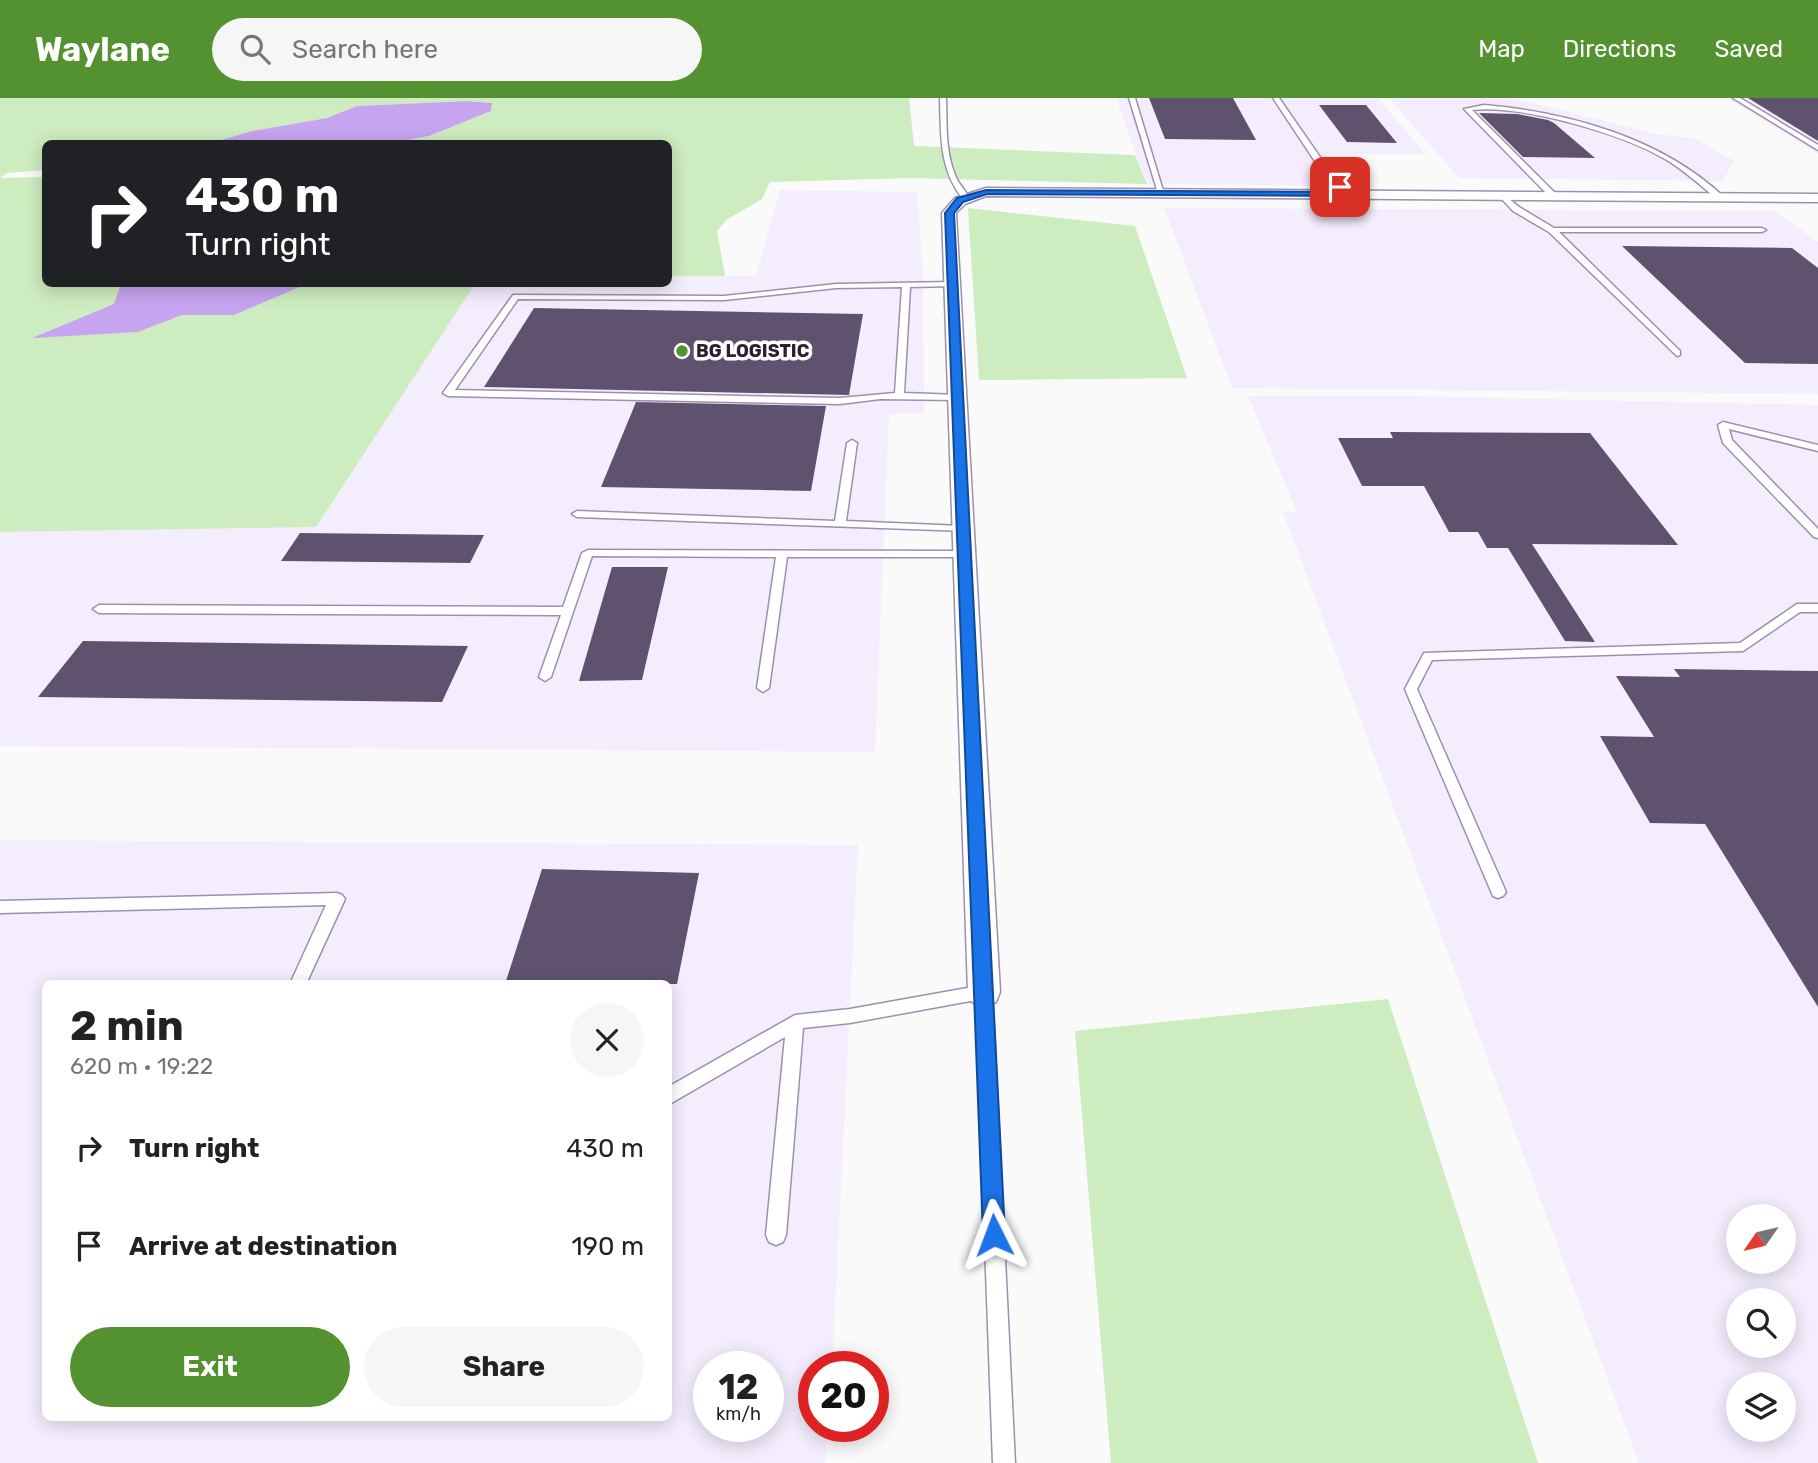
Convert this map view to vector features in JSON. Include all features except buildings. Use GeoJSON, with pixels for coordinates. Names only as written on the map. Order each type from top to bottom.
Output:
{"type":"FeatureCollection","features":[{"type":"Feature","properties":{"kind":"street"},"geometry":{"type":"LineString","coordinates":[[984,992],[949,213],[954,205],[966,197],[986,192],[1818,198]]}},
{"type":"Feature","properties":{"kind":"lane"},"geometry":{"type":"LineString","coordinates":[[943,98],[946,151],[959,191],[966,197]]}},
{"type":"Feature","properties":{"kind":"lane"},"geometry":{"type":"LineString","coordinates":[[1132,98],[1162,193]]}},
{"type":"Feature","properties":{"kind":"lane"},"geometry":{"type":"LineString","coordinates":[[1276,98],[1316,159],[1343,194]]}},
{"type":"Feature","properties":{"kind":"lane"},"geometry":{"type":"LineString","coordinates":[[1736,98],[1818,148]]}},
{"type":"Feature","properties":{"kind":"lane"},"geometry":{"type":"LineString","coordinates":[[1554,196],[1467,109],[1512,108],[1626,139],[1661,153],[1720,197]]}},
{"type":"Feature","properties":{"kind":"lane"},"geometry":{"type":"LineString","coordinates":[[1503,196],[1517,209],[1552,230],[1676,353]]}},
{"type":"Feature","properties":{"kind":"lane"},"geometry":{"type":"LineString","coordinates":[[1552,230],[1762,230]]}},
{"type":"Feature","properties":{"kind":"lane"},"geometry":{"type":"LineString","coordinates":[[952,284],[836,286],[724,298],[516,297],[448,393],[840,401],[957,397]]}},
{"type":"Feature","properties":{"kind":"lane"},"geometry":{"type":"LineString","coordinates":[[899,397],[906,285]]}},
{"type":"Feature","properties":{"kind":"lane"},"geometry":{"type":"LineString","coordinates":[[1818,447],[1723,425],[1727,441],[1818,535]]}},
{"type":"Feature","properties":{"kind":"lane"},"geometry":{"type":"LineString","coordinates":[[840,522],[852,443]]}},
{"type":"Feature","properties":{"kind":"lane"},"geometry":{"type":"LineString","coordinates":[[577,514],[840,522],[962,529]]}},
{"type":"Feature","properties":{"kind":"lane"},"geometry":{"type":"LineString","coordinates":[[545,677],[588,553],[963,554]]}},
{"type":"Feature","properties":{"kind":"lane"},"geometry":{"type":"LineString","coordinates":[[763,688],[782,554]]}},
{"type":"Feature","properties":{"kind":"lane"},"geometry":{"type":"LineString","coordinates":[[1498,892],[1411,689],[1428,656],[1743,647],[1797,608],[1818,608]]}},
{"type":"Feature","properties":{"kind":"lane"},"geometry":{"type":"LineString","coordinates":[[99,609],[568,611]]}},
{"type":"Feature","properties":{"kind":"lane"},"geometry":{"type":"LineString","coordinates":[[0,907],[337,899],[300,980]]}},
{"type":"Feature","properties":{"kind":"lane"},"geometry":{"type":"LineString","coordinates":[[672,1095],[795,1021],[850,1016],[984,992],[1004,1463]]}},
{"type":"Feature","properties":{"kind":"lane"},"geometry":{"type":"LineString","coordinates":[[776,1235],[795,1021]]}},
{"type":"Feature","properties":{"kind":"shaded area"},"geometry":{"type":"Polygon","coordinates":[[[1116,98],[1378,98],[1425,154],[1325,154],[1353,186],[1147,184],[1116,98]]]}},
{"type":"Feature","properties":{"kind":"shaded area"},"geometry":{"type":"Polygon","coordinates":[[[1389,98],[1513,98],[1656,134],[1694,138],[1734,161],[1723,181],[1459,178],[1389,98]]]}},
{"type":"Feature","properties":{"kind":"shaded area"},"geometry":{"type":"Polygon","coordinates":[[[1727,98],[1818,98],[1818,154],[1727,98]]]}},
{"type":"Feature","properties":{"kind":"shaded area"},"geometry":{"type":"Polygon","coordinates":[[[467,101],[492,103],[491,111],[429,136],[408,140],[221,140],[252,131],[327,118],[357,106],[467,101]]]}},
{"type":"Feature","properties":{"kind":"shaded area"},"geometry":{"type":"Polygon","coordinates":[[[780,190],[917,192],[923,277],[924,414],[889,414],[875,752],[0,746],[0,532],[316,527],[473,287],[672,287],[672,276],[756,276],[780,190]]]}},
{"type":"Feature","properties":{"kind":"shaded area"},"geometry":{"type":"Polygon","coordinates":[[[1164,208],[1775,211],[1818,242],[1818,394],[1232,388],[1164,208]]]}},
{"type":"Feature","properties":{"kind":"shaded area"},"geometry":{"type":"Polygon","coordinates":[[[120,287],[300,287],[234,315],[182,315],[138,332],[32,338],[114,304],[120,287]]]}},
{"type":"Feature","properties":{"kind":"shaded area"},"geometry":{"type":"Polygon","coordinates":[[[1248,396],[1409,396],[1818,405],[1818,1463],[1639,1463],[1283,512],[1297,512],[1248,396]]]}},
{"type":"Feature","properties":{"kind":"shaded area"},"geometry":{"type":"Polygon","coordinates":[[[0,840],[858,845],[833,1351],[798,1351],[798,1442],[827,1442],[825,1463],[0,1463],[0,840]]]}},
{"type":"Feature","properties":{"kind":"green space"},"geometry":{"type":"Polygon","coordinates":[[[0,98],[909,98],[914,146],[1135,155],[1147,184],[911,178],[770,182],[762,199],[726,220],[717,231],[725,276],[672,276],[672,140],[408,140],[429,136],[491,111],[492,103],[467,101],[357,106],[327,118],[252,131],[221,140],[42,140],[42,170],[7,173],[0,178],[0,98]]]}},
{"type":"Feature","properties":{"kind":"green space"},"geometry":{"type":"Polygon","coordinates":[[[42,177],[42,287],[120,287],[115,304],[35,337],[138,332],[182,315],[234,315],[300,287],[473,287],[316,527],[0,532],[0,178],[42,177]]]}},
{"type":"Feature","properties":{"kind":"green space"},"geometry":{"type":"Polygon","coordinates":[[[968,208],[1135,226],[1187,378],[979,380],[968,208]]]}},
{"type":"Feature","properties":{"kind":"green space"},"geometry":{"type":"Polygon","coordinates":[[[1388,999],[1538,1463],[1111,1463],[1075,1031],[1388,999]]]}},
{"type":"Feature","properties":{"kind":"place","name":"BG LOGISTIC"},"geometry":{"type":"Point","coordinates":[682,351]}},
{"type":"Feature","properties":{"kind":"route"},"geometry":{"type":"LineString","coordinates":[[994,1235],[949,213],[960,200],[986,192],[1343,194],[1340,187]]}}]}
